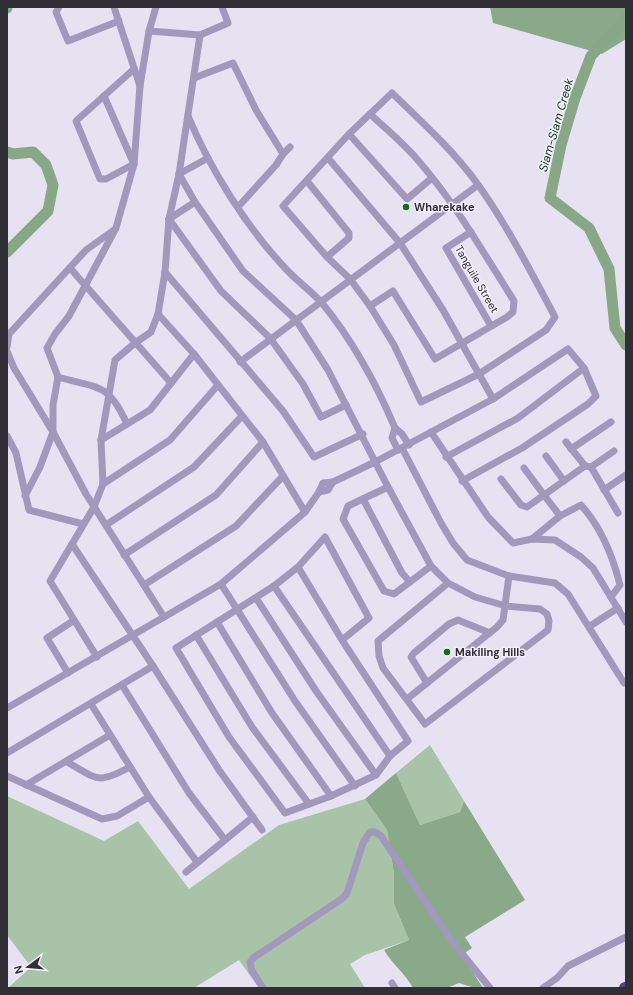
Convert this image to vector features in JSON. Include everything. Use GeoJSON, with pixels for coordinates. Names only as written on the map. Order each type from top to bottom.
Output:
{"type":"FeatureCollection","features":[{"type":"Feature","properties":{"kind":"street"},"geometry":{"type":"LineString","coordinates":[[59,7],[56,12],[68,42],[119,21]]}},
{"type":"Feature","properties":{"kind":"street"},"geometry":{"type":"LineString","coordinates":[[114,7],[140,86]]}},
{"type":"Feature","properties":{"kind":"street"},"geometry":{"type":"LineString","coordinates":[[151,7],[154,15]]}},
{"type":"Feature","properties":{"kind":"street"},"geometry":{"type":"LineString","coordinates":[[25,496],[40,467],[53,432],[53,405],[58,377],[46,348],[68,316],[116,228],[134,164],[140,86],[156,7]]}},
{"type":"Feature","properties":{"kind":"street"},"geometry":{"type":"LineString","coordinates":[[150,31],[200,35],[228,22],[222,7]]}},
{"type":"Feature","properties":{"kind":"street"},"geometry":{"type":"LineString","coordinates":[[97,657],[73,621],[50,581],[94,507],[103,484],[101,440],[115,360],[151,332],[158,314],[165,272],[169,219],[179,174],[200,35]]}},
{"type":"Feature","properties":{"kind":"street"},"geometry":{"type":"LineString","coordinates":[[194,78],[233,63],[256,110],[283,154]]}},
{"type":"Feature","properties":{"kind":"street"},"geometry":{"type":"LineString","coordinates":[[134,69],[77,118],[76,121],[77,127],[102,180],[106,180],[134,164]]}},
{"type":"Feature","properties":{"kind":"street"},"geometry":{"type":"LineString","coordinates":[[392,93],[439,138],[478,185],[521,252],[555,317],[546,330],[479,374],[421,402],[394,345],[370,306],[350,279],[327,257],[283,206],[349,134],[370,114],[392,93]]}},
{"type":"Feature","properties":{"kind":"street"},"geometry":{"type":"LineString","coordinates":[[104,96],[134,164]]}},
{"type":"Feature","properties":{"kind":"street"},"geometry":{"type":"LineString","coordinates":[[370,114],[415,157],[432,178],[471,232],[514,301],[513,312],[507,317],[435,359],[393,291],[370,306]]}},
{"type":"Feature","properties":{"kind":"street"},"geometry":{"type":"LineString","coordinates":[[188,116],[217,177],[238,207],[286,269],[321,302],[365,365],[395,428],[402,434],[403,448]]}},
{"type":"Feature","properties":{"kind":"street"},"geometry":{"type":"LineString","coordinates":[[349,134],[407,199],[432,178]]}},
{"type":"Feature","properties":{"kind":"street"},"geometry":{"type":"LineString","coordinates":[[238,207],[276,165],[283,154],[290,147]]}},
{"type":"Feature","properties":{"kind":"street"},"geometry":{"type":"LineString","coordinates":[[179,174],[208,158]]}},
{"type":"Feature","properties":{"kind":"street"},"geometry":{"type":"LineString","coordinates":[[328,158],[400,243],[443,310],[493,400]]}},
{"type":"Feature","properties":{"kind":"street"},"geometry":{"type":"LineString","coordinates":[[179,174],[195,202],[243,271],[296,320],[328,370],[363,434],[388,487],[431,566],[448,583],[475,597],[506,606],[540,610],[547,614],[549,621],[548,630],[425,724],[383,668],[379,656],[378,641],[448,583]]}},
{"type":"Feature","properties":{"kind":"street"},"geometry":{"type":"LineString","coordinates":[[306,180],[349,233],[349,238],[327,257]]}},
{"type":"Feature","properties":{"kind":"street"},"geometry":{"type":"LineString","coordinates":[[240,362],[270,338],[321,302],[478,185]]}},
{"type":"Feature","properties":{"kind":"street"},"geometry":{"type":"LineString","coordinates":[[169,219],[195,202]]}},
{"type":"Feature","properties":{"kind":"street"},"geometry":{"type":"LineString","coordinates":[[169,219],[220,291],[270,338],[303,384],[321,417],[346,405]]}},
{"type":"Feature","properties":{"kind":"street"},"geometry":{"type":"LineString","coordinates":[[7,347],[9,334],[86,250],[116,228]]}},
{"type":"Feature","properties":{"kind":"street","name":"Tanguile Street"},"geometry":{"type":"LineString","coordinates":[[471,232],[446,248],[491,326]]}},
{"type":"Feature","properties":{"kind":"street"},"geometry":{"type":"LineString","coordinates":[[70,268],[171,383]]}},
{"type":"Feature","properties":{"kind":"street"},"geometry":{"type":"LineString","coordinates":[[165,272],[240,362],[284,411],[314,458],[363,434]]}},
{"type":"Feature","properties":{"kind":"street"},"geometry":{"type":"LineString","coordinates":[[158,314],[194,354],[263,442],[306,512]]}},
{"type":"Feature","properties":{"kind":"street"},"geometry":{"type":"LineString","coordinates":[[7,708],[221,584],[306,512],[323,483],[333,482],[375,462],[493,400],[568,349],[584,368],[596,396],[588,404],[522,448],[462,481]]}},
{"type":"Feature","properties":{"kind":"street"},"geometry":{"type":"LineString","coordinates":[[7,351],[14,368],[53,432],[68,462],[94,507],[164,617]]}},
{"type":"Feature","properties":{"kind":"street"},"geometry":{"type":"LineString","coordinates":[[101,440],[150,410],[194,354]]}},
{"type":"Feature","properties":{"kind":"street"},"geometry":{"type":"LineString","coordinates":[[446,457],[518,418],[584,368]]}},
{"type":"Feature","properties":{"kind":"street"},"geometry":{"type":"LineString","coordinates":[[58,377],[96,386],[109,394],[119,407],[127,424]]}},
{"type":"Feature","properties":{"kind":"street"},"geometry":{"type":"LineString","coordinates":[[103,484],[170,440],[218,385]]}},
{"type":"Feature","properties":{"kind":"street"},"geometry":{"type":"LineString","coordinates":[[106,525],[194,467],[242,416]]}},
{"type":"Feature","properties":{"kind":"street"},"geometry":{"type":"LineString","coordinates":[[571,449],[611,422]]}},
{"type":"Feature","properties":{"kind":"street"},"geometry":{"type":"LineString","coordinates":[[395,428],[392,438],[403,448],[441,523],[453,543],[467,560],[509,576],[556,583],[568,594],[590,626],[624,683]]}},
{"type":"Feature","properties":{"kind":"street"},"geometry":{"type":"LineString","coordinates":[[431,432],[462,481],[488,517],[513,543],[532,539],[555,540],[581,556],[593,568],[626,622]]}},
{"type":"Feature","properties":{"kind":"street"},"geometry":{"type":"LineString","coordinates":[[7,436],[16,453],[29,510],[83,524]]}},
{"type":"Feature","properties":{"kind":"street"},"geometry":{"type":"LineString","coordinates":[[124,554],[216,495],[263,442]]}},
{"type":"Feature","properties":{"kind":"street"},"geometry":{"type":"LineString","coordinates":[[566,442],[588,467],[618,513]]}},
{"type":"Feature","properties":{"kind":"street"},"geometry":{"type":"LineString","coordinates":[[500,479],[524,507],[614,451]]}},
{"type":"Feature","properties":{"kind":"street"},"geometry":{"type":"LineString","coordinates":[[546,456],[564,481]]}},
{"type":"Feature","properties":{"kind":"street"},"geometry":{"type":"LineString","coordinates":[[524,468],[560,516]]}},
{"type":"Feature","properties":{"kind":"street"},"geometry":{"type":"LineString","coordinates":[[604,490],[626,475]]}},
{"type":"Feature","properties":{"kind":"street"},"geometry":{"type":"LineString","coordinates":[[144,584],[236,526],[284,476]]}},
{"type":"Feature","properties":{"kind":"street"},"geometry":{"type":"LineString","coordinates":[[388,487],[348,506],[343,519],[384,591],[394,594],[431,566]]}},
{"type":"Feature","properties":{"kind":"street"},"geometry":{"type":"LineString","coordinates":[[363,500],[402,573],[410,582]]}},
{"type":"Feature","properties":{"kind":"street"},"geometry":{"type":"LineString","coordinates":[[532,539],[560,516],[581,505],[589,514],[615,565],[620,585],[611,596]]}},
{"type":"Feature","properties":{"kind":"street"},"geometry":{"type":"LineString","coordinates":[[298,567],[342,640],[408,741],[390,756],[376,775],[355,786],[285,812],[229,737],[176,648],[274,586],[298,567],[325,537],[369,618],[342,640]]}},
{"type":"Feature","properties":{"kind":"street"},"geometry":{"type":"LineString","coordinates":[[72,544],[153,666],[219,770],[262,830]]}},
{"type":"Feature","properties":{"kind":"street"},"geometry":{"type":"LineString","coordinates":[[407,699],[490,633],[503,620],[509,576]]}},
{"type":"Feature","properties":{"kind":"street"},"geometry":{"type":"LineString","coordinates":[[221,584],[295,701],[355,786]]}},
{"type":"Feature","properties":{"kind":"street"},"geometry":{"type":"LineString","coordinates":[[274,586],[390,756]]}},
{"type":"Feature","properties":{"kind":"street"},"geometry":{"type":"LineString","coordinates":[[256,598],[316,691],[376,775]]}},
{"type":"Feature","properties":{"kind":"street"},"geometry":{"type":"LineString","coordinates":[[590,626],[618,608]]}},
{"type":"Feature","properties":{"kind":"street"},"geometry":{"type":"LineString","coordinates":[[428,683],[411,657],[449,624],[458,620],[490,633]]}},
{"type":"Feature","properties":{"kind":"street"},"geometry":{"type":"LineString","coordinates":[[68,673],[47,638],[73,621]]}},
{"type":"Feature","properties":{"kind":"street"},"geometry":{"type":"LineString","coordinates":[[216,622],[272,712],[330,796]]}},
{"type":"Feature","properties":{"kind":"street"},"geometry":{"type":"LineString","coordinates":[[196,635],[252,726],[309,804]]}},
{"type":"Feature","properties":{"kind":"street"},"geometry":{"type":"LineString","coordinates":[[7,753],[153,666]]}},
{"type":"Feature","properties":{"kind":"street"},"geometry":{"type":"LineString","coordinates":[[122,685],[189,792],[225,840]]}},
{"type":"Feature","properties":{"kind":"street"},"geometry":{"type":"LineString","coordinates":[[90,704],[149,797],[197,862]]}},
{"type":"Feature","properties":{"kind":"street"},"geometry":{"type":"LineString","coordinates":[[26,785],[110,735]]}},
{"type":"Feature","properties":{"kind":"street"},"geometry":{"type":"LineString","coordinates":[[66,762],[98,779],[109,778],[130,767]]}},
{"type":"Feature","properties":{"kind":"street"},"geometry":{"type":"LineString","coordinates":[[7,776],[102,819],[116,816],[149,797]]}},
{"type":"Feature","properties":{"kind":"street"},"geometry":{"type":"LineString","coordinates":[[186,872],[253,817]]}},
{"type":"Feature","properties":{"kind":"street"},"geometry":{"type":"LineString","coordinates":[[263,988],[252,971],[250,962],[253,958],[343,898],[347,892],[364,843],[370,832],[375,832],[381,836],[451,940],[490,988]]}},
{"type":"Feature","properties":{"kind":"street"},"geometry":{"type":"LineString","coordinates":[[542,988],[557,978],[568,966],[626,937]]}},
{"type":"Feature","properties":{"kind":"green space"},"geometry":{"type":"Polygon","coordinates":[[[490,7],[626,7],[626,39],[602,54],[493,23],[490,7]]]}},
{"type":"Feature","properties":{"kind":"green space"},"geometry":{"type":"Polygon","coordinates":[[[430,745],[464,801],[460,812],[420,825],[396,773],[430,745]]]}},
{"type":"Feature","properties":{"kind":"green space"},"geometry":{"type":"Polygon","coordinates":[[[396,773],[420,825],[460,812],[464,801],[525,900],[465,937],[472,948],[462,955],[483,988],[475,988],[459,983],[447,988],[413,988],[384,950],[409,940],[394,904],[394,874],[387,830],[365,799],[396,773]]]}},
{"type":"Feature","properties":{"kind":"green space"},"geometry":{"type":"Polygon","coordinates":[[[7,796],[104,841],[138,821],[189,889],[279,825],[365,799],[387,830],[394,874],[394,904],[409,940],[365,955],[350,964],[365,988],[259,988],[239,960],[194,988],[8,988],[31,967],[7,935],[7,796]]]}},
{"type":"Feature","properties":{"kind":"waterway","name":"Siam-Siam Creek"},"geometry":{"type":"LineString","coordinates":[[626,18],[591,56],[575,98],[561,145],[550,198],[589,228],[609,269],[615,328],[626,345]]}},
{"type":"Feature","properties":{"kind":"waterway"},"geometry":{"type":"LineString","coordinates":[[7,152],[13,154],[33,152],[46,165],[53,185],[48,211],[7,252]]}},
{"type":"Feature","properties":{"kind":"place","name":"Wharekake"},"geometry":{"type":"Point","coordinates":[406,207]}},
{"type":"Feature","properties":{"kind":"place","name":"Makiling Hills"},"geometry":{"type":"Point","coordinates":[447,652]}}]}
